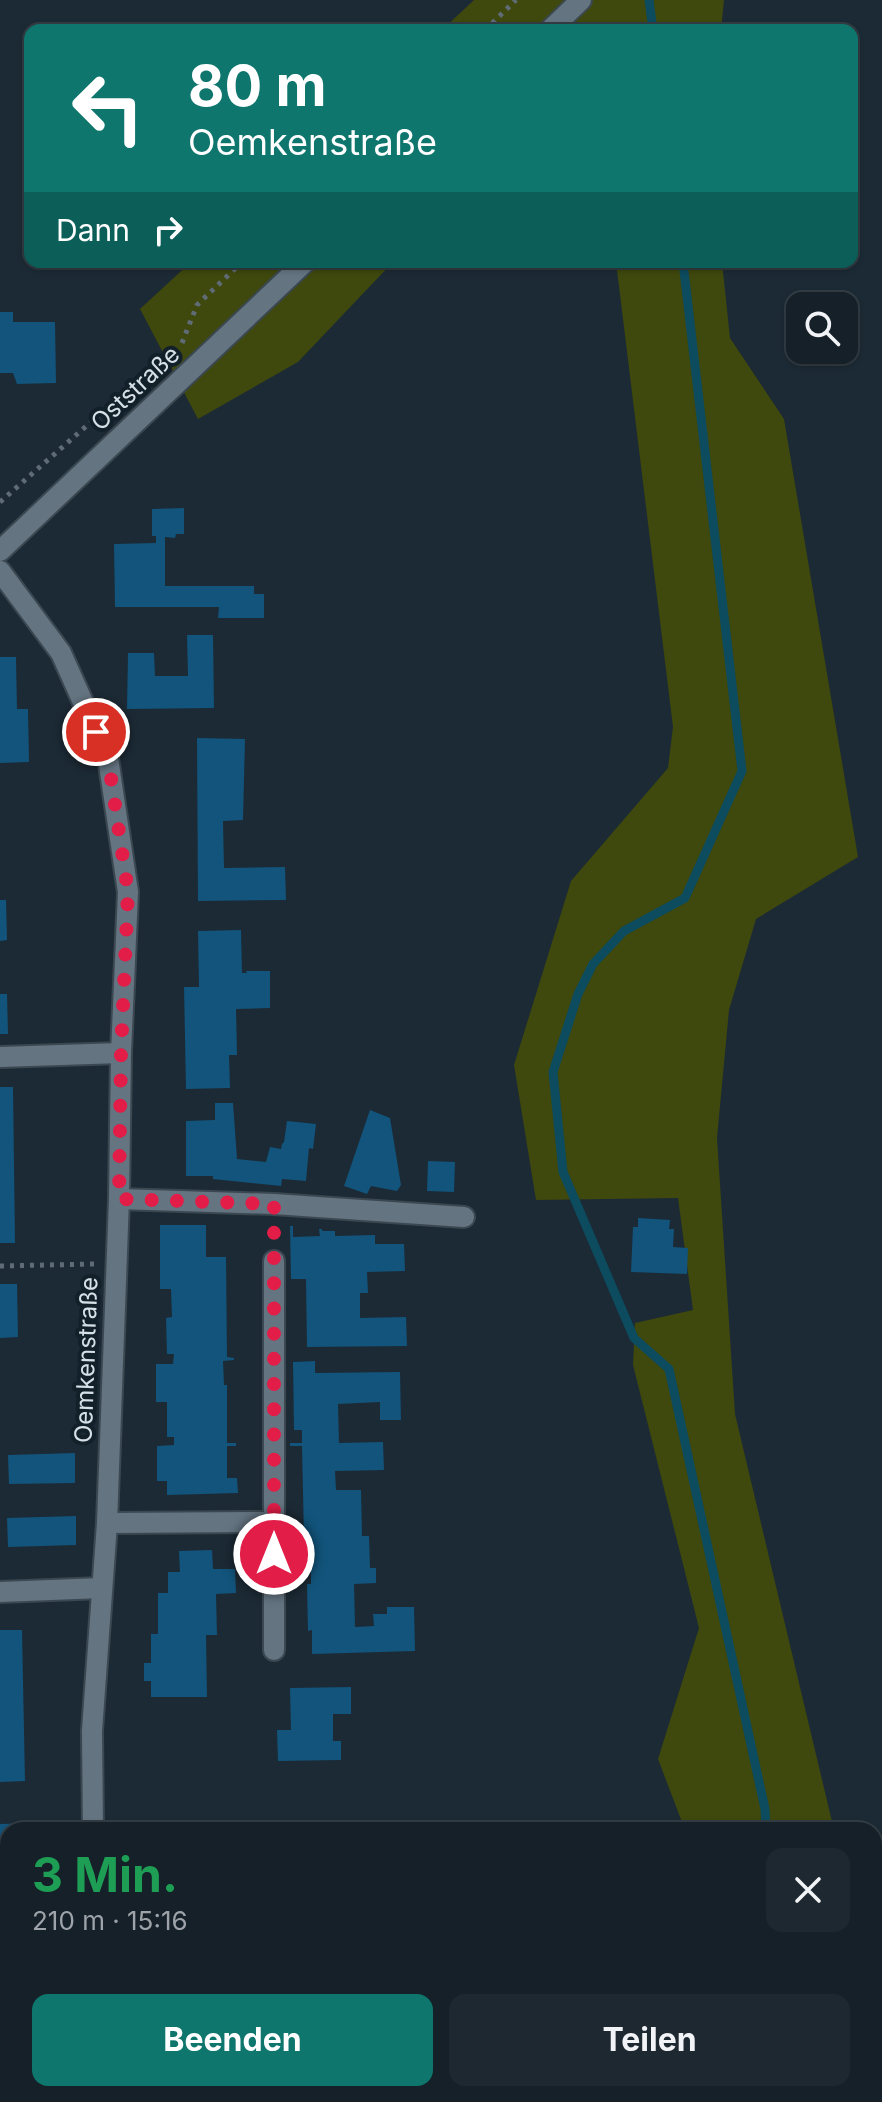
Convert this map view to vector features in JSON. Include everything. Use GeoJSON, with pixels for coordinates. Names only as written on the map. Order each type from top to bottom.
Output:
{"type":"FeatureCollection","features":[{"type":"Feature","properties":{"kind":"street"},"geometry":{"type":"LineString","coordinates":[[556,24],[581,0]]}},
{"type":"Feature","properties":{"kind":"street","name":"Oststraße"},"geometry":{"type":"LineString","coordinates":[[0,551],[299,268]]}},
{"type":"Feature","properties":{"kind":"street","name":"Oemkenstraße"},"geometry":{"type":"LineString","coordinates":[[0,571],[61,653],[108,758],[128,892],[107,1523],[92,1731],[93,1822]]}},
{"type":"Feature","properties":{"kind":"street"},"geometry":{"type":"LineString","coordinates":[[0,1057],[121,1053]]}},
{"type":"Feature","properties":{"kind":"street"},"geometry":{"type":"LineString","coordinates":[[119,1199],[274,1204],[464,1217]]}},
{"type":"Feature","properties":{"kind":"street"},"geometry":{"type":"LineString","coordinates":[[274,1261],[274,1650]]}},
{"type":"Feature","properties":{"kind":"street"},"geometry":{"type":"LineString","coordinates":[[107,1523],[273,1522]]}},
{"type":"Feature","properties":{"kind":"street"},"geometry":{"type":"LineString","coordinates":[[0,1592],[102,1588]]}},
{"type":"Feature","properties":{"kind":"path"},"geometry":{"type":"LineString","coordinates":[[491,24],[516,0]]}},
{"type":"Feature","properties":{"kind":"path"},"geometry":{"type":"LineString","coordinates":[[181,344],[197,305],[236,268]]}},
{"type":"Feature","properties":{"kind":"path"},"geometry":{"type":"LineString","coordinates":[[0,502],[136,383]]}},
{"type":"Feature","properties":{"kind":"path"},"geometry":{"type":"LineString","coordinates":[[0,1266],[116,1263]]}},
{"type":"Feature","properties":{"kind":"green space"},"geometry":{"type":"Polygon","coordinates":[[[474,0],[724,0],[722,24],[448,24],[474,0]]]}},
{"type":"Feature","properties":{"kind":"green space"},"geometry":{"type":"Polygon","coordinates":[[[184,268],[387,268],[298,362],[198,419],[140,309],[184,268]]]}},
{"type":"Feature","properties":{"kind":"green space"},"geometry":{"type":"Polygon","coordinates":[[[617,268],[723,268],[730,338],[784,419],[858,857],[756,919],[729,1010],[717,1138],[735,1414],[832,1822],[682,1822],[658,1759],[699,1628],[633,1365],[635,1323],[693,1310],[678,1198],[536,1200],[514,1065],[571,881],[668,768],[673,727],[617,268]]]}},
{"type":"Feature","properties":{"kind":"building"},"geometry":{"type":"Polygon","coordinates":[[[0,312],[13,312],[13,322],[55,322],[56,383],[17,384],[13,373],[0,373],[0,312]]]}},
{"type":"Feature","properties":{"kind":"building"},"geometry":{"type":"Polygon","coordinates":[[[184,508],[184,534],[176,534],[175,538],[165,537],[165,586],[254,586],[254,594],[264,594],[264,618],[218,618],[219,607],[115,607],[114,544],[156,543],[156,536],[152,536],[152,509],[184,508]]]}},
{"type":"Feature","properties":{"kind":"building"},"geometry":{"type":"Polygon","coordinates":[[[187,635],[213,635],[214,708],[127,709],[128,653],[154,653],[155,676],[188,676],[187,635]]]}},
{"type":"Feature","properties":{"kind":"building"},"geometry":{"type":"Polygon","coordinates":[[[0,657],[16,657],[17,709],[28,709],[29,762],[0,763],[0,657]]]}},
{"type":"Feature","properties":{"kind":"building"},"geometry":{"type":"Polygon","coordinates":[[[197,738],[245,739],[243,820],[223,821],[224,868],[285,867],[286,900],[198,901],[197,738]]]}},
{"type":"Feature","properties":{"kind":"building"},"geometry":{"type":"Polygon","coordinates":[[[0,900],[6,900],[7,940],[0,941],[0,900]]]}},
{"type":"Feature","properties":{"kind":"building"},"geometry":{"type":"Polygon","coordinates":[[[241,930],[242,973],[270,971],[270,1008],[236,1009],[237,1055],[229,1055],[230,1088],[186,1089],[184,987],[199,987],[198,931],[241,930]]]}},
{"type":"Feature","properties":{"kind":"building"},"geometry":{"type":"Polygon","coordinates":[[[0,994],[7,994],[8,1034],[0,1034],[0,994]]]}},
{"type":"Feature","properties":{"kind":"building"},"geometry":{"type":"Polygon","coordinates":[[[0,1087],[13,1087],[15,1243],[0,1243],[0,1087]]]}},
{"type":"Feature","properties":{"kind":"building"},"geometry":{"type":"Polygon","coordinates":[[[215,1103],[233,1103],[237,1159],[266,1162],[270,1147],[281,1149],[287,1121],[316,1124],[313,1149],[309,1148],[306,1181],[282,1179],[281,1186],[213,1179],[213,1176],[186,1176],[186,1121],[215,1120],[215,1103]]]}},
{"type":"Feature","properties":{"kind":"building"},"geometry":{"type":"Polygon","coordinates":[[[370,1110],[390,1118],[401,1185],[397,1191],[371,1186],[367,1194],[344,1186],[370,1110]]]}},
{"type":"Feature","properties":{"kind":"building"},"geometry":{"type":"Polygon","coordinates":[[[428,1161],[455,1162],[454,1192],[427,1191],[428,1161]]]}},
{"type":"Feature","properties":{"kind":"building"},"geometry":{"type":"Polygon","coordinates":[[[638,1218],[670,1220],[669,1229],[674,1229],[673,1247],[688,1248],[687,1274],[631,1272],[633,1227],[638,1227],[638,1218]]]}},
{"type":"Feature","properties":{"kind":"building"},"geometry":{"type":"Polygon","coordinates":[[[160,1225],[206,1225],[206,1257],[226,1257],[227,1357],[234,1358],[223,1361],[224,1385],[227,1385],[227,1443],[236,1443],[236,1446],[227,1446],[227,1478],[237,1478],[238,1493],[167,1495],[167,1481],[157,1481],[157,1446],[174,1445],[174,1437],[167,1437],[167,1402],[156,1402],[156,1364],[173,1364],[174,1354],[167,1354],[166,1318],[172,1317],[171,1289],[160,1289],[160,1225]]]}},
{"type":"Feature","properties":{"kind":"building"},"geometry":{"type":"Polygon","coordinates":[[[290,1226],[293,1226],[293,1237],[320,1236],[319,1229],[322,1229],[335,1231],[335,1236],[375,1235],[375,1244],[404,1244],[405,1271],[367,1272],[368,1293],[360,1293],[360,1318],[406,1317],[407,1346],[307,1347],[306,1279],[291,1279],[290,1226]]]}},
{"type":"Feature","properties":{"kind":"building"},"geometry":{"type":"Polygon","coordinates":[[[0,1284],[17,1284],[18,1337],[0,1338],[0,1284]]]}},
{"type":"Feature","properties":{"kind":"building"},"geometry":{"type":"Polygon","coordinates":[[[315,1361],[315,1373],[400,1372],[401,1420],[380,1420],[380,1402],[338,1404],[339,1443],[383,1442],[384,1470],[335,1471],[336,1490],[361,1490],[362,1536],[369,1536],[370,1568],[376,1568],[376,1583],[354,1584],[355,1627],[374,1626],[373,1614],[387,1614],[387,1607],[414,1607],[415,1651],[312,1654],[307,1584],[311,1584],[311,1569],[305,1569],[304,1553],[310,1552],[310,1537],[304,1538],[302,1446],[290,1446],[290,1443],[302,1443],[302,1430],[294,1430],[293,1362],[315,1361]]]}},
{"type":"Feature","properties":{"kind":"building"},"geometry":{"type":"Polygon","coordinates":[[[75,1453],[75,1483],[9,1484],[8,1455],[75,1453]]]}},
{"type":"Feature","properties":{"kind":"building"},"geometry":{"type":"Polygon","coordinates":[[[76,1516],[76,1545],[8,1547],[7,1518],[76,1516]]]}},
{"type":"Feature","properties":{"kind":"building"},"geometry":{"type":"Polygon","coordinates":[[[212,1550],[213,1569],[235,1569],[236,1593],[216,1594],[217,1635],[206,1635],[207,1697],[151,1697],[151,1681],[144,1681],[144,1663],[151,1663],[151,1634],[158,1634],[158,1593],[168,1593],[168,1572],[180,1572],[179,1551],[212,1550]]]}},
{"type":"Feature","properties":{"kind":"building"},"geometry":{"type":"Polygon","coordinates":[[[0,1630],[22,1630],[25,1781],[0,1782],[0,1630]]]}},
{"type":"Feature","properties":{"kind":"building"},"geometry":{"type":"Polygon","coordinates":[[[351,1687],[351,1714],[333,1714],[333,1741],[341,1741],[341,1760],[278,1761],[277,1730],[291,1730],[290,1688],[351,1687]]]}},
{"type":"Feature","properties":{"kind":"waterway"},"geometry":{"type":"LineString","coordinates":[[649,0],[652,24]]}},
{"type":"Feature","properties":{"kind":"waterway"},"geometry":{"type":"LineString","coordinates":[[684,268],[742,771],[685,898],[624,931],[593,964],[578,994],[553,1072],[563,1172],[634,1338],[669,1369],[766,1822]]}},
{"type":"Feature","properties":{"kind":"route"},"geometry":{"type":"LineString","coordinates":[[96,732],[108,758],[128,892],[119,1199],[274,1204],[274,1554]]}}]}
